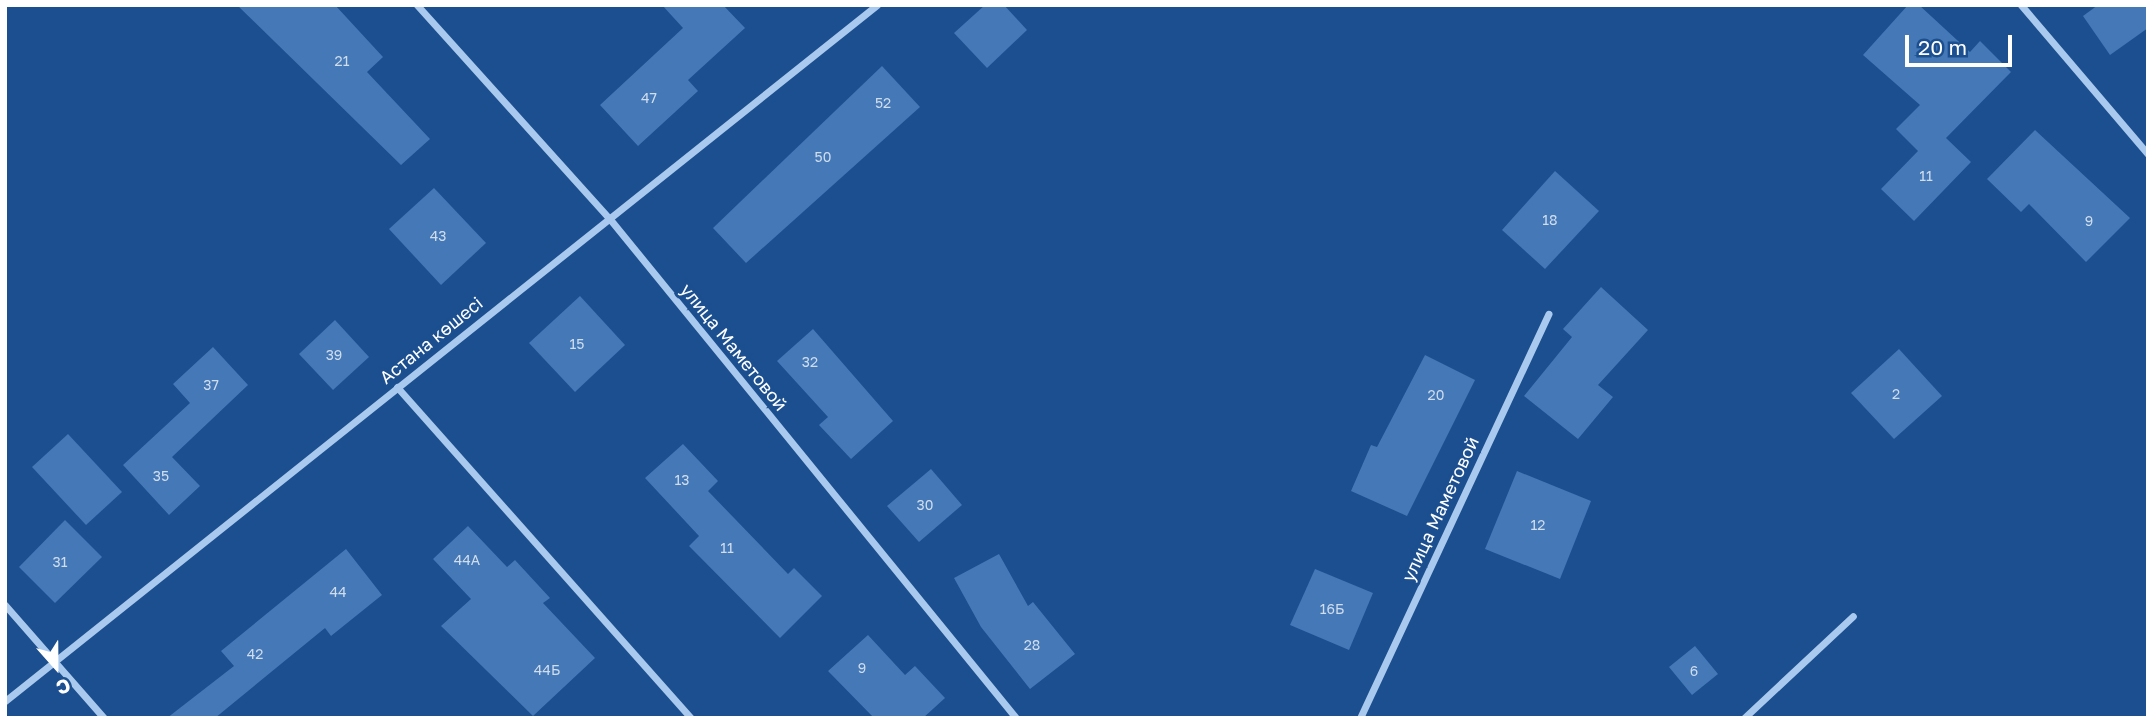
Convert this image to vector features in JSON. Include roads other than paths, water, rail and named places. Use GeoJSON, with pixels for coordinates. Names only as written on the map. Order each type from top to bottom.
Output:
{"type":"FeatureCollection","features":[{"type":"Feature","properties":{"kind":"street","name":"улица Маметовой"},"geometry":{"type":"LineString","coordinates":[[418,5],[609,218],[1016,718]]}},
{"type":"Feature","properties":{"kind":"street","name":"Астана көшесі"},"geometry":{"type":"LineString","coordinates":[[5,701],[877,5]]}},
{"type":"Feature","properties":{"kind":"street"},"geometry":{"type":"LineString","coordinates":[[2021,5],[2148,154]]}},
{"type":"Feature","properties":{"kind":"street","name":"улица Маметовой"},"geometry":{"type":"LineString","coordinates":[[1360,718],[1548,314]]}},
{"type":"Feature","properties":{"kind":"street"},"geometry":{"type":"LineString","coordinates":[[397,387],[691,718]]}},
{"type":"Feature","properties":{"kind":"street"},"geometry":{"type":"LineString","coordinates":[[5,605],[104,718]]}},
{"type":"Feature","properties":{"kind":"street"},"geometry":{"type":"LineString","coordinates":[[1744,718],[1853,616]]}}]}
